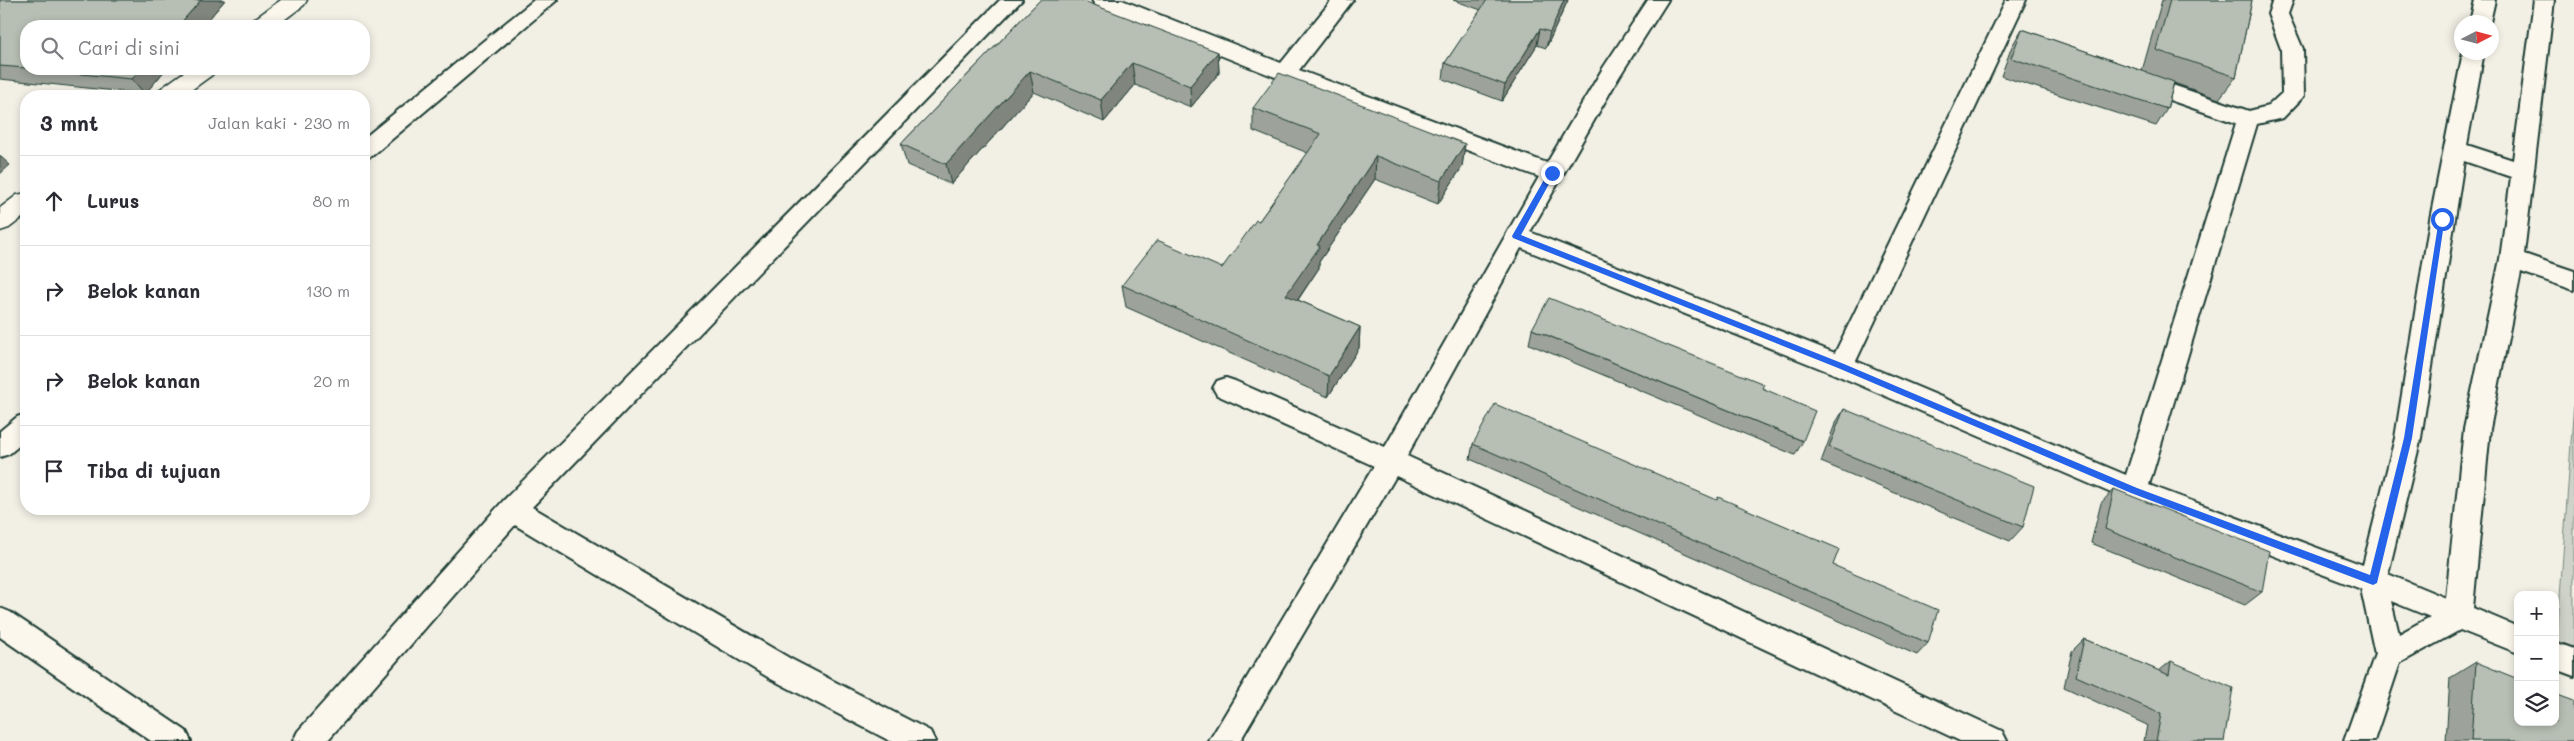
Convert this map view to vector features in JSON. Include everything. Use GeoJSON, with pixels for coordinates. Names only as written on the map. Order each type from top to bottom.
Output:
{"type":"FeatureCollection","features":[{"type":"Feature","properties":{"kind":"street"},"geometry":{"type":"LineString","coordinates":[[267,20],[284,2]]}},
{"type":"Feature","properties":{"kind":"street"},"geometry":{"type":"LineString","coordinates":[[175,90],[196,75]]}},
{"type":"Feature","properties":{"kind":"street"},"geometry":{"type":"LineString","coordinates":[[0,221],[20,206]]}},
{"type":"Feature","properties":{"kind":"lane"},"geometry":{"type":"LineString","coordinates":[[370,145],[547,0]]}},
{"type":"Feature","properties":{"kind":"lane"},"geometry":{"type":"LineString","coordinates":[[308,741],[512,509],[1012,0]]}},
{"type":"Feature","properties":{"kind":"lane"},"geometry":{"type":"LineString","coordinates":[[1102,0],[1285,73],[1552,173]]}},
{"type":"Feature","properties":{"kind":"lane"},"geometry":{"type":"LineString","coordinates":[[1285,73],[1343,0]]}},
{"type":"Feature","properties":{"kind":"lane"},"geometry":{"type":"LineString","coordinates":[[1224,741],[1391,460],[1552,173],[1658,0]]}},
{"type":"Feature","properties":{"kind":"lane"},"geometry":{"type":"LineString","coordinates":[[1841,366],[2010,37],[2016,0]]}},
{"type":"Feature","properties":{"kind":"lane"},"geometry":{"type":"LineString","coordinates":[[2120,75],[2248,119],[2275,112],[2293,96],[2292,49],[2278,14],[2283,0]]}},
{"type":"Feature","properties":{"kind":"lane"},"geometry":{"type":"LineString","coordinates":[[2482,15],[2485,0]]}},
{"type":"Feature","properties":{"kind":"lane"},"geometry":{"type":"LineString","coordinates":[[2458,616],[2477,429],[2512,259],[2522,192],[2522,172],[2544,0]]}},
{"type":"Feature","properties":{"kind":"lane"},"geometry":{"type":"LineString","coordinates":[[2359,741],[2389,654],[2373,581],[2408,438],[2455,149],[2472,60]]}},
{"type":"Feature","properties":{"kind":"lane"},"geometry":{"type":"LineString","coordinates":[[2134,491],[2248,119]]}},
{"type":"Feature","properties":{"kind":"lane"},"geometry":{"type":"LineString","coordinates":[[2455,149],[2522,172]]}},
{"type":"Feature","properties":{"kind":"lane"},"geometry":{"type":"LineString","coordinates":[[1516,236],[1841,366],[2134,491],[2373,581],[2514,638]]}},
{"type":"Feature","properties":{"kind":"lane"},"geometry":{"type":"LineString","coordinates":[[2512,259],[2574,281]]}},
{"type":"Feature","properties":{"kind":"lane"},"geometry":{"type":"LineString","coordinates":[[1226,388],[1391,460],[1992,741]]}},
{"type":"Feature","properties":{"kind":"lane"},"geometry":{"type":"LineString","coordinates":[[0,446],[20,430]]}},
{"type":"Feature","properties":{"kind":"lane"},"geometry":{"type":"LineString","coordinates":[[512,509],[781,669],[920,741]]}},
{"type":"Feature","properties":{"kind":"lane"},"geometry":{"type":"LineString","coordinates":[[2389,654],[2458,616]]}},
{"type":"Feature","properties":{"kind":"lane"},"geometry":{"type":"LineString","coordinates":[[0,620],[176,741]]}},
{"type":"Feature","properties":{"kind":"lane"},"geometry":{"type":"LineString","coordinates":[[2559,656],[2574,662]]}},
{"type":"Feature","properties":{"kind":"shaded area"},"geometry":{"type":"Polygon","coordinates":[[[2574,402],[2574,659],[2559,653],[2559,610],[2574,402]]]}},
{"type":"Feature","properties":{"kind":"building"},"geometry":{"type":"Polygon","coordinates":[[[0,0],[201,0],[183,20],[20,20],[20,68],[0,66],[0,0]]]}},
{"type":"Feature","properties":{"kind":"building"},"geometry":{"type":"Polygon","coordinates":[[[1040,0],[1081,0],[1218,52],[1190,86],[1132,63],[1101,100],[1030,71],[946,164],[901,144],[1040,0]]]}},
{"type":"Feature","properties":{"kind":"building"},"geometry":{"type":"Polygon","coordinates":[[[1487,0],[1564,0],[1550,32],[1540,29],[1505,85],[1445,63],[1487,0]]]}},
{"type":"Feature","properties":{"kind":"building"},"geometry":{"type":"Polygon","coordinates":[[[2170,0],[2252,0],[2236,77],[2156,50],[2170,0]]]}},
{"type":"Feature","properties":{"kind":"building"},"geometry":{"type":"Polygon","coordinates":[[[2022,29],[2174,82],[2167,109],[2011,58],[2022,29]]]}},
{"type":"Feature","properties":{"kind":"building"},"geometry":{"type":"Polygon","coordinates":[[[1279,73],[1465,144],[1441,181],[1376,156],[1317,245],[1320,246],[1286,295],[1360,327],[1329,376],[1122,285],[1157,240],[1222,268],[1256,220],[1259,221],[1321,134],[1253,108],[1279,73]]]}},
{"type":"Feature","properties":{"kind":"building"},"geometry":{"type":"Polygon","coordinates":[[[91,75],[136,75],[132,79],[91,75]]]}},
{"type":"Feature","properties":{"kind":"building"},"geometry":{"type":"Polygon","coordinates":[[[1549,298],[1764,384],[1762,388],[1815,411],[1803,441],[1532,329],[1549,298]]]}},
{"type":"Feature","properties":{"kind":"building"},"geometry":{"type":"Polygon","coordinates":[[[1495,404],[1717,500],[1718,497],[1839,549],[1833,565],[1938,610],[1928,643],[1473,444],[1495,404]]]}},
{"type":"Feature","properties":{"kind":"building"},"geometry":{"type":"Polygon","coordinates":[[[1844,409],[2034,486],[2023,527],[1829,447],[1844,409]]]}},
{"type":"Feature","properties":{"kind":"building"},"geometry":{"type":"Polygon","coordinates":[[[2114,489],[2269,551],[2262,592],[2105,529],[2114,489]]]}},
{"type":"Feature","properties":{"kind":"building"},"geometry":{"type":"Polygon","coordinates":[[[2084,639],[2169,675],[2171,661],[2233,688],[2224,741],[2156,741],[2161,714],[2076,676],[2084,639]]]}},
{"type":"Feature","properties":{"kind":"building"},"geometry":{"type":"Polygon","coordinates":[[[2476,662],[2514,677],[2514,726],[2559,726],[2559,695],[2574,701],[2574,741],[2471,741],[2476,662]]]}},
{"type":"Feature","properties":{"kind":"route"},"geometry":{"type":"LineString","coordinates":[[1552,173],[1516,236],[1841,366],[2134,491],[2373,581],[2408,438],[2442,219]]}}]}
